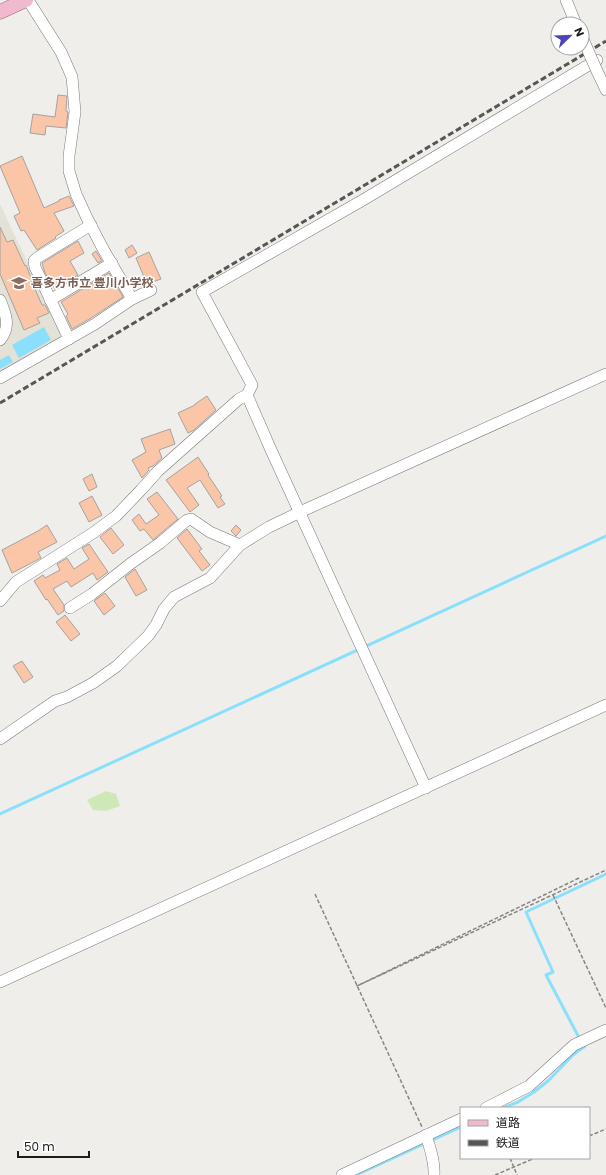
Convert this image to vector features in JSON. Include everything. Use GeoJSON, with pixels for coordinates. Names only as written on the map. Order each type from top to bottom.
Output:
{"type":"FeatureCollection","features":[{"type":"Feature","properties":{"kind":"main road"},"geometry":{"type":"LineString","coordinates":[[0,12],[27,0]]}},
{"type":"Feature","properties":{"kind":"street"},"geometry":{"type":"LineString","coordinates":[[27,0],[61,52],[72,77],[75,112],[69,156],[69,170],[78,198],[91,225],[132,299]]}},
{"type":"Feature","properties":{"kind":"street"},"geometry":{"type":"LineString","coordinates":[[566,0],[573,16]]}},
{"type":"Feature","properties":{"kind":"street"},"geometry":{"type":"LineString","coordinates":[[590,52],[606,90]]}},
{"type":"Feature","properties":{"kind":"street"},"geometry":{"type":"LineString","coordinates":[[0,601],[16,582],[93,533],[116,516],[142,490],[158,471],[239,399],[247,395],[252,385],[202,292],[597,66]]}},
{"type":"Feature","properties":{"kind":"street"},"geometry":{"type":"LineString","coordinates":[[69,339],[35,267],[34,261],[91,225]]}},
{"type":"Feature","properties":{"kind":"street"},"geometry":{"type":"LineString","coordinates":[[50,300],[112,263]]}},
{"type":"Feature","properties":{"kind":"street"},"geometry":{"type":"LineString","coordinates":[[0,378],[95,324],[132,299],[150,290]]}},
{"type":"Feature","properties":{"kind":"street"},"geometry":{"type":"LineString","coordinates":[[0,300],[7,322],[6,331],[0,340]]}},
{"type":"Feature","properties":{"kind":"street"},"geometry":{"type":"LineString","coordinates":[[0,739],[55,701],[67,697],[93,683],[117,666],[148,636],[156,625],[164,609],[174,597],[210,578],[240,544],[269,527],[300,512],[606,374]]}},
{"type":"Feature","properties":{"kind":"street"},"geometry":{"type":"LineString","coordinates":[[247,395],[426,788]]}},
{"type":"Feature","properties":{"kind":"street"},"geometry":{"type":"LineString","coordinates":[[70,608],[92,594],[187,520],[191,519],[210,532],[240,544]]}},
{"type":"Feature","properties":{"kind":"street"},"geometry":{"type":"LineString","coordinates":[[0,982],[606,705]]}},
{"type":"Feature","properties":{"kind":"street"},"geometry":{"type":"LineString","coordinates":[[488,1107],[529,1086],[574,1045],[606,1030]]}},
{"type":"Feature","properties":{"kind":"street"},"geometry":{"type":"LineString","coordinates":[[342,1175],[460,1119]]}},
{"type":"Feature","properties":{"kind":"street"},"geometry":{"type":"LineString","coordinates":[[426,1135],[431,1151],[435,1171],[434,1175]]}},
{"type":"Feature","properties":{"kind":"path"},"geometry":{"type":"LineString","coordinates":[[357,986],[606,870]]}},
{"type":"Feature","properties":{"kind":"path"},"geometry":{"type":"LineString","coordinates":[[357,986],[579,878]]}},
{"type":"Feature","properties":{"kind":"path"},"geometry":{"type":"LineString","coordinates":[[314,894],[426,1135]]}},
{"type":"Feature","properties":{"kind":"path"},"geometry":{"type":"LineString","coordinates":[[553,895],[606,1008]]}},
{"type":"Feature","properties":{"kind":"path"},"geometry":{"type":"LineString","coordinates":[[590,1136],[606,1129]]}},
{"type":"Feature","properties":{"kind":"path"},"geometry":{"type":"LineString","coordinates":[[510,1159],[517,1175]]}},
{"type":"Feature","properties":{"kind":"path"},"geometry":{"type":"LineString","coordinates":[[496,1175],[532,1159]]}},
{"type":"Feature","properties":{"kind":"shaded area","name":"喜多方市立 豊川小学校"},"geometry":{"type":"Polygon","coordinates":[[[0,204],[60,331],[60,338],[0,373],[0,204]]]}},
{"type":"Feature","properties":{"kind":"green space"},"geometry":{"type":"Polygon","coordinates":[[[106,791],[116,794],[120,806],[106,811],[93,810],[87,800],[106,791]]]}},
{"type":"Feature","properties":{"kind":"water"},"geometry":{"type":"Polygon","coordinates":[[[44,327],[51,340],[19,358],[12,345],[44,327]]]}},
{"type":"Feature","properties":{"kind":"water"},"geometry":{"type":"Polygon","coordinates":[[[9,355],[13,362],[0,369],[0,360],[9,355]]]}},
{"type":"Feature","properties":{"kind":"building"},"geometry":{"type":"Polygon","coordinates":[[[58,95],[67,96],[66,111],[68,112],[66,128],[46,126],[45,135],[30,133],[33,114],[55,117],[58,95]]]}},
{"type":"Feature","properties":{"kind":"building"},"geometry":{"type":"Polygon","coordinates":[[[22,156],[44,208],[69,196],[74,206],[54,213],[64,231],[37,250],[24,230],[21,231],[14,216],[20,213],[0,166],[22,156]]]}},
{"type":"Feature","properties":{"kind":"building"},"geometry":{"type":"Polygon","coordinates":[[[0,227],[7,242],[13,240],[25,266],[26,265],[42,305],[45,305],[49,313],[37,318],[40,323],[24,330],[0,274],[0,227]]]}},
{"type":"Feature","properties":{"kind":"building"},"geometry":{"type":"Polygon","coordinates":[[[78,241],[84,253],[70,261],[78,275],[55,289],[45,273],[42,263],[78,241]]]}},
{"type":"Feature","properties":{"kind":"building"},"geometry":{"type":"Polygon","coordinates":[[[132,245],[137,253],[129,258],[125,250],[132,245]]]}},
{"type":"Feature","properties":{"kind":"building"},"geometry":{"type":"Polygon","coordinates":[[[96,251],[102,261],[98,263],[92,254],[96,251]]]}},
{"type":"Feature","properties":{"kind":"building"},"geometry":{"type":"Polygon","coordinates":[[[149,252],[161,279],[147,284],[136,258],[149,252]]]}},
{"type":"Feature","properties":{"kind":"building"},"geometry":{"type":"Polygon","coordinates":[[[109,273],[123,297],[72,329],[66,316],[68,314],[61,302],[109,273]]]}},
{"type":"Feature","properties":{"kind":"building"},"geometry":{"type":"Polygon","coordinates":[[[207,396],[216,410],[194,430],[188,433],[178,413],[195,405],[207,396]]]}},
{"type":"Feature","properties":{"kind":"building"},"geometry":{"type":"Polygon","coordinates":[[[170,429],[175,444],[159,450],[162,458],[153,466],[148,468],[149,470],[142,478],[132,460],[146,452],[141,439],[170,429]]]}},
{"type":"Feature","properties":{"kind":"building"},"geometry":{"type":"Polygon","coordinates":[[[198,457],[222,496],[220,497],[225,504],[218,508],[200,480],[187,488],[199,505],[190,512],[166,480],[198,457]]]}},
{"type":"Feature","properties":{"kind":"building"},"geometry":{"type":"Polygon","coordinates":[[[92,474],[97,487],[89,491],[83,479],[92,474]]]}},
{"type":"Feature","properties":{"kind":"building"},"geometry":{"type":"Polygon","coordinates":[[[157,492],[178,519],[153,540],[144,529],[140,531],[132,520],[139,514],[146,524],[159,515],[147,499],[157,492]]]}},
{"type":"Feature","properties":{"kind":"building"},"geometry":{"type":"Polygon","coordinates":[[[92,496],[102,515],[89,522],[79,503],[92,496]]]}},
{"type":"Feature","properties":{"kind":"building"},"geometry":{"type":"Polygon","coordinates":[[[47,525],[57,542],[38,552],[41,558],[12,573],[2,550],[47,525]]]}},
{"type":"Feature","properties":{"kind":"building"},"geometry":{"type":"Polygon","coordinates":[[[236,525],[241,530],[236,536],[231,531],[236,525]]]}},
{"type":"Feature","properties":{"kind":"building"},"geometry":{"type":"Polygon","coordinates":[[[111,528],[124,545],[113,554],[100,537],[111,528]]]}},
{"type":"Feature","properties":{"kind":"building"},"geometry":{"type":"Polygon","coordinates":[[[187,529],[202,549],[199,551],[210,565],[202,571],[177,538],[187,529]]]}},
{"type":"Feature","properties":{"kind":"building"},"geometry":{"type":"Polygon","coordinates":[[[89,544],[108,572],[97,580],[93,573],[71,587],[67,581],[53,589],[64,605],[64,611],[58,615],[34,581],[43,575],[45,578],[60,570],[57,564],[67,558],[74,569],[89,559],[82,548],[89,544]]]}},
{"type":"Feature","properties":{"kind":"building"},"geometry":{"type":"Polygon","coordinates":[[[135,569],[147,590],[136,596],[125,577],[135,569]]]}},
{"type":"Feature","properties":{"kind":"building"},"geometry":{"type":"Polygon","coordinates":[[[105,593],[115,606],[104,615],[94,601],[105,593]]]}},
{"type":"Feature","properties":{"kind":"building"},"geometry":{"type":"Polygon","coordinates":[[[65,615],[80,634],[71,641],[56,622],[65,615]]]}},
{"type":"Feature","properties":{"kind":"building"},"geometry":{"type":"Polygon","coordinates":[[[22,661],[33,677],[24,683],[13,666],[22,661]]]}},
{"type":"Feature","properties":{"kind":"waterway"},"geometry":{"type":"LineString","coordinates":[[0,814],[606,536]]}},
{"type":"Feature","properties":{"kind":"waterway"},"geometry":{"type":"LineString","coordinates":[[584,1047],[546,975],[553,972],[526,912],[606,874]]}},
{"type":"Feature","properties":{"kind":"waterway"},"geometry":{"type":"LineString","coordinates":[[506,1107],[518,1102],[534,1092],[548,1081],[573,1055],[585,1046]]}},
{"type":"Feature","properties":{"kind":"waterway"},"geometry":{"type":"LineString","coordinates":[[356,1175],[460,1127]]}},
{"type":"Feature","properties":{"kind":"railway"},"geometry":{"type":"LineString","coordinates":[[0,403],[606,41]]}},
{"type":"Feature","properties":{"kind":"place","name":"喜多方市立 豊川小学校"},"geometry":{"type":"Point","coordinates":[19,283]}}]}
